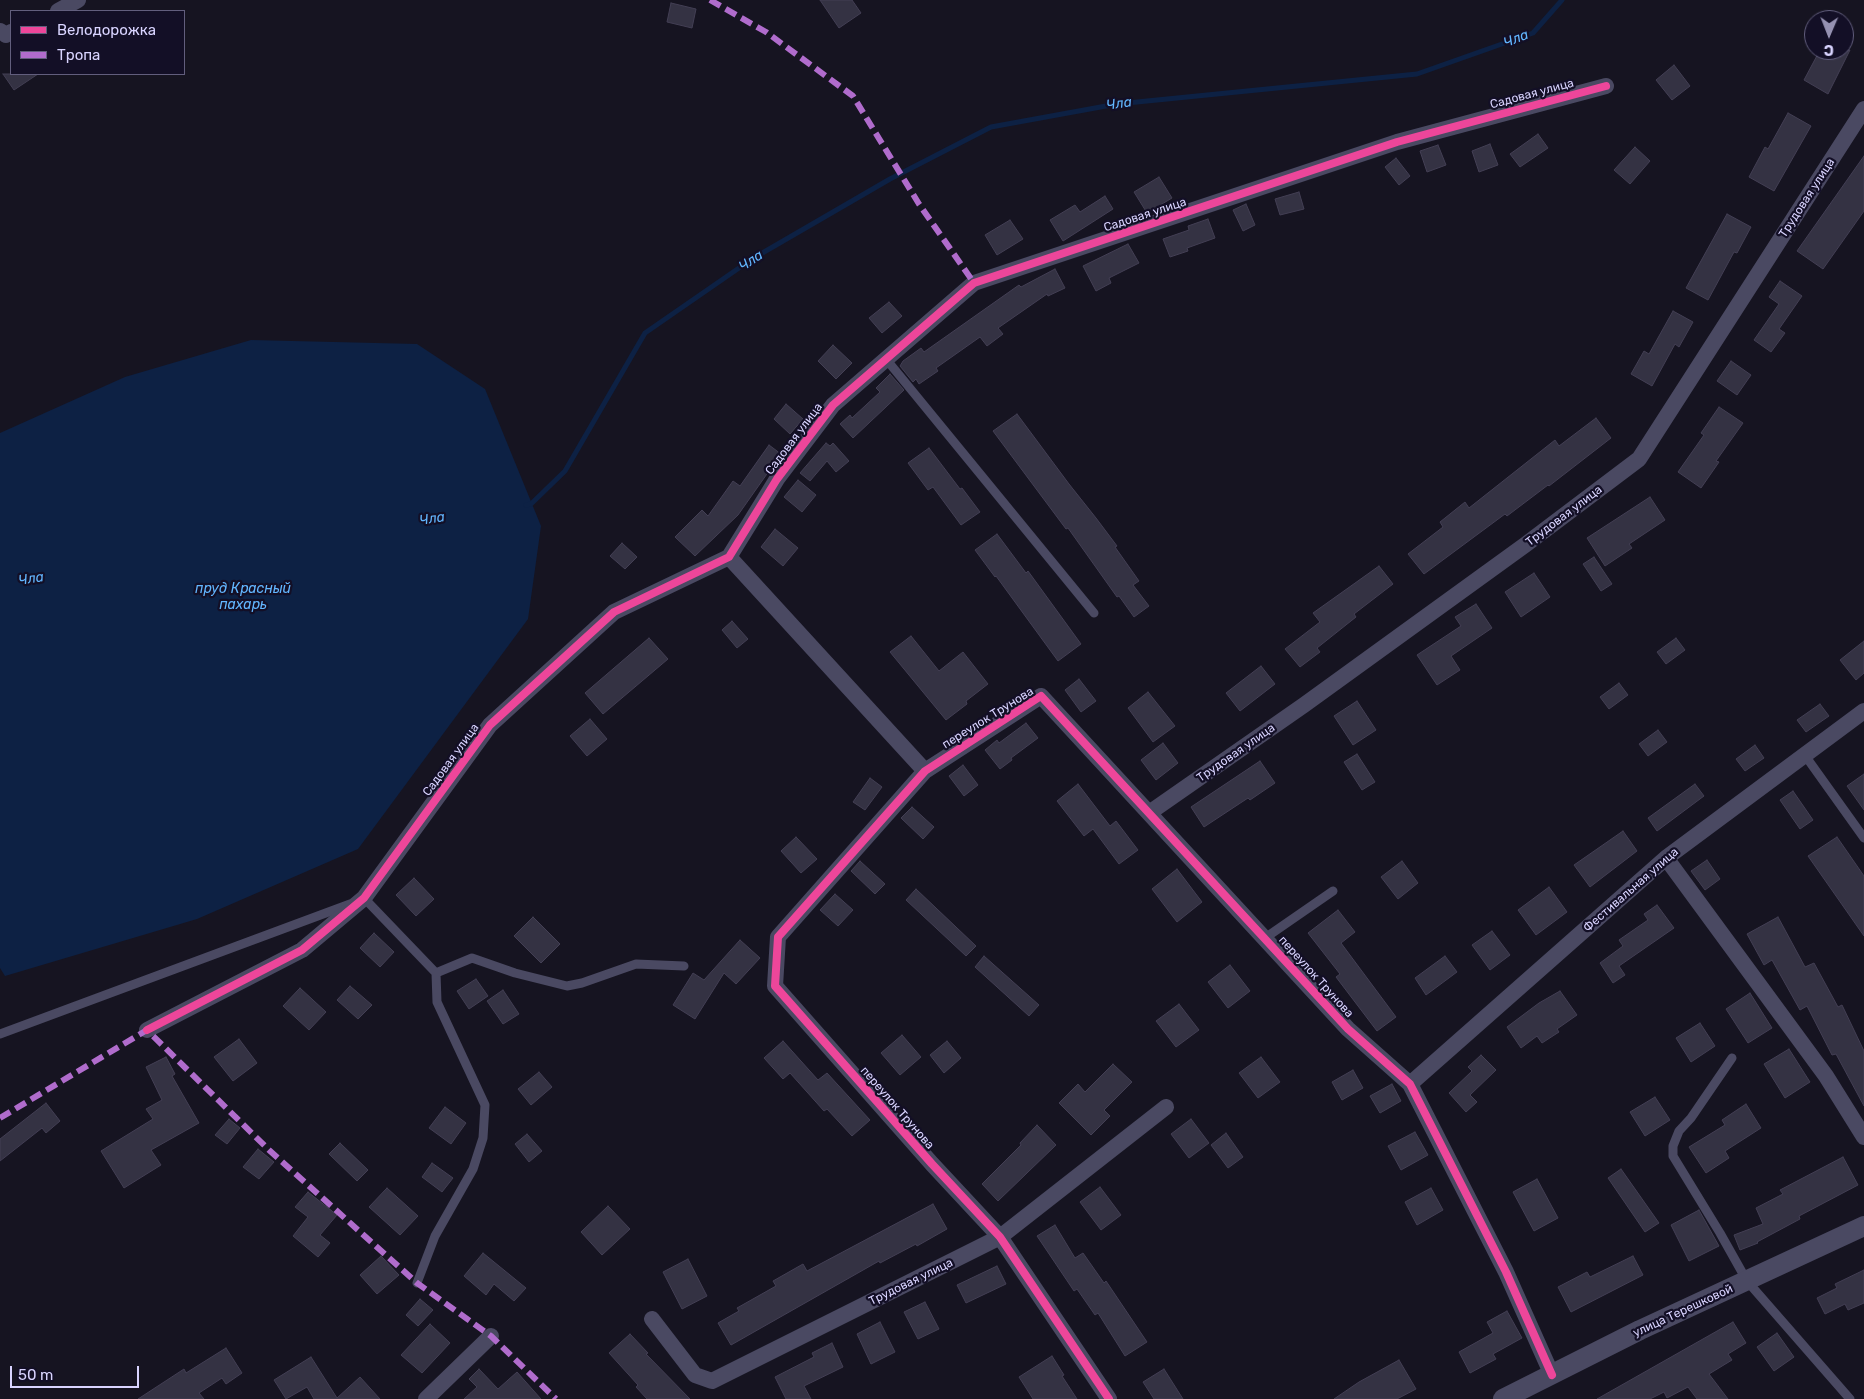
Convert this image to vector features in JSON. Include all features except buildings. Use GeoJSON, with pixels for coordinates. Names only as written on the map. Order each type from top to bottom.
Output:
{"type":"FeatureCollection","features":[{"type":"Feature","properties":{"kind":"street"},"geometry":{"type":"LineString","coordinates":[[60,10],[78,0]]}},
{"type":"Feature","properties":{"kind":"street","name":"Садовая улица"},"geometry":{"type":"LineString","coordinates":[[147,1030],[302,950],[364,898],[490,726],[614,612],[729,557],[777,479],[833,405],[974,283],[1397,142],[1606,86]]}},
{"type":"Feature","properties":{"kind":"street","name":"Трудовая улица"},"geometry":{"type":"LineString","coordinates":[[1149,813],[1320,694],[1525,545],[1639,459],[1864,109]]}},
{"type":"Feature","properties":{"kind":"street"},"geometry":{"type":"LineString","coordinates":[[729,557],[926,771]]}},
{"type":"Feature","properties":{"kind":"street","name":"переулок Трунова"},"geometry":{"type":"LineString","coordinates":[[1109,1399],[1000,1237],[932,1164],[774,986],[778,937],[926,771],[1041,696],[1348,1029],[1410,1084],[1506,1272],[1552,1375]]}},
{"type":"Feature","properties":{"kind":"street","name":"Фестивальная улица"},"geometry":{"type":"LineString","coordinates":[[1410,1084],[1666,858],[1864,711]]}},
{"type":"Feature","properties":{"kind":"street"},"geometry":{"type":"LineString","coordinates":[[1666,858],[1826,1076],[1864,1137]]}},
{"type":"Feature","properties":{"kind":"street","name":"Трудовая улица"},"geometry":{"type":"LineString","coordinates":[[652,1320],[694,1375],[712,1380],[1000,1237],[1166,1107]]}},
{"type":"Feature","properties":{"kind":"street","name":"улица Терешковой"},"geometry":{"type":"LineString","coordinates":[[1502,1399],[1640,1330],[1864,1226]]}},
{"type":"Feature","properties":{"kind":"street"},"geometry":{"type":"LineString","coordinates":[[426,1399],[491,1336]]}},
{"type":"Feature","properties":{"kind":"lane"},"geometry":{"type":"LineString","coordinates":[[886,359],[1094,613]]}},
{"type":"Feature","properties":{"kind":"lane"},"geometry":{"type":"LineString","coordinates":[[1804,754],[1864,838]]}},
{"type":"Feature","properties":{"kind":"lane"},"geometry":{"type":"LineString","coordinates":[[1265,938],[1333,891]]}},
{"type":"Feature","properties":{"kind":"lane"},"geometry":{"type":"LineString","coordinates":[[0,1034],[364,898],[436,973],[436,1002],[485,1105],[483,1138],[473,1170],[435,1236],[417,1283]]}},
{"type":"Feature","properties":{"kind":"lane"},"geometry":{"type":"LineString","coordinates":[[436,973],[472,958],[515,973],[567,986],[582,983],[636,964],[684,966]]}},
{"type":"Feature","properties":{"kind":"lane"},"geometry":{"type":"LineString","coordinates":[[1732,1058],[1691,1118],[1679,1131],[1673,1146],[1673,1156],[1747,1280],[1850,1399]]}},
{"type":"Feature","properties":{"kind":"water","name":"пруд Красный пахарь"},"geometry":{"type":"Polygon","coordinates":[[[251,340],[417,344],[485,389],[541,526],[528,619],[358,849],[197,919],[5,976],[0,968],[0,433],[125,377],[251,340]]]}},
{"type":"Feature","properties":{"kind":"waterway","name":"Чла"},"geometry":{"type":"LineString","coordinates":[[526,505],[531,504],[565,471],[645,333],[752,259],[890,179],[991,127],[1117,104],[1417,74],[1533,33],[1562,0]]}},
{"type":"Feature","properties":{"kind":"marked path"},"geometry":{"type":"LineString","coordinates":[[710,0],[766,32],[853,96],[919,204],[974,283]]}},
{"type":"Feature","properties":{"kind":"marked path"},"geometry":{"type":"LineString","coordinates":[[0,1118],[147,1030],[269,1150],[417,1283],[491,1336],[556,1399]]}},
{"type":"Feature","properties":{"kind":"cycle path"},"geometry":{"type":"LineString","coordinates":[[147,1030],[302,950],[364,898],[490,725],[614,612],[729,557],[777,479],[833,405],[974,283],[1397,142],[1606,86]]}},
{"type":"Feature","properties":{"kind":"cycle path"},"geometry":{"type":"LineString","coordinates":[[1109,1399],[1000,1237],[932,1164],[775,986],[778,937],[925,771],[1041,696],[1348,1029],[1410,1084],[1506,1272],[1552,1375]]}}]}
